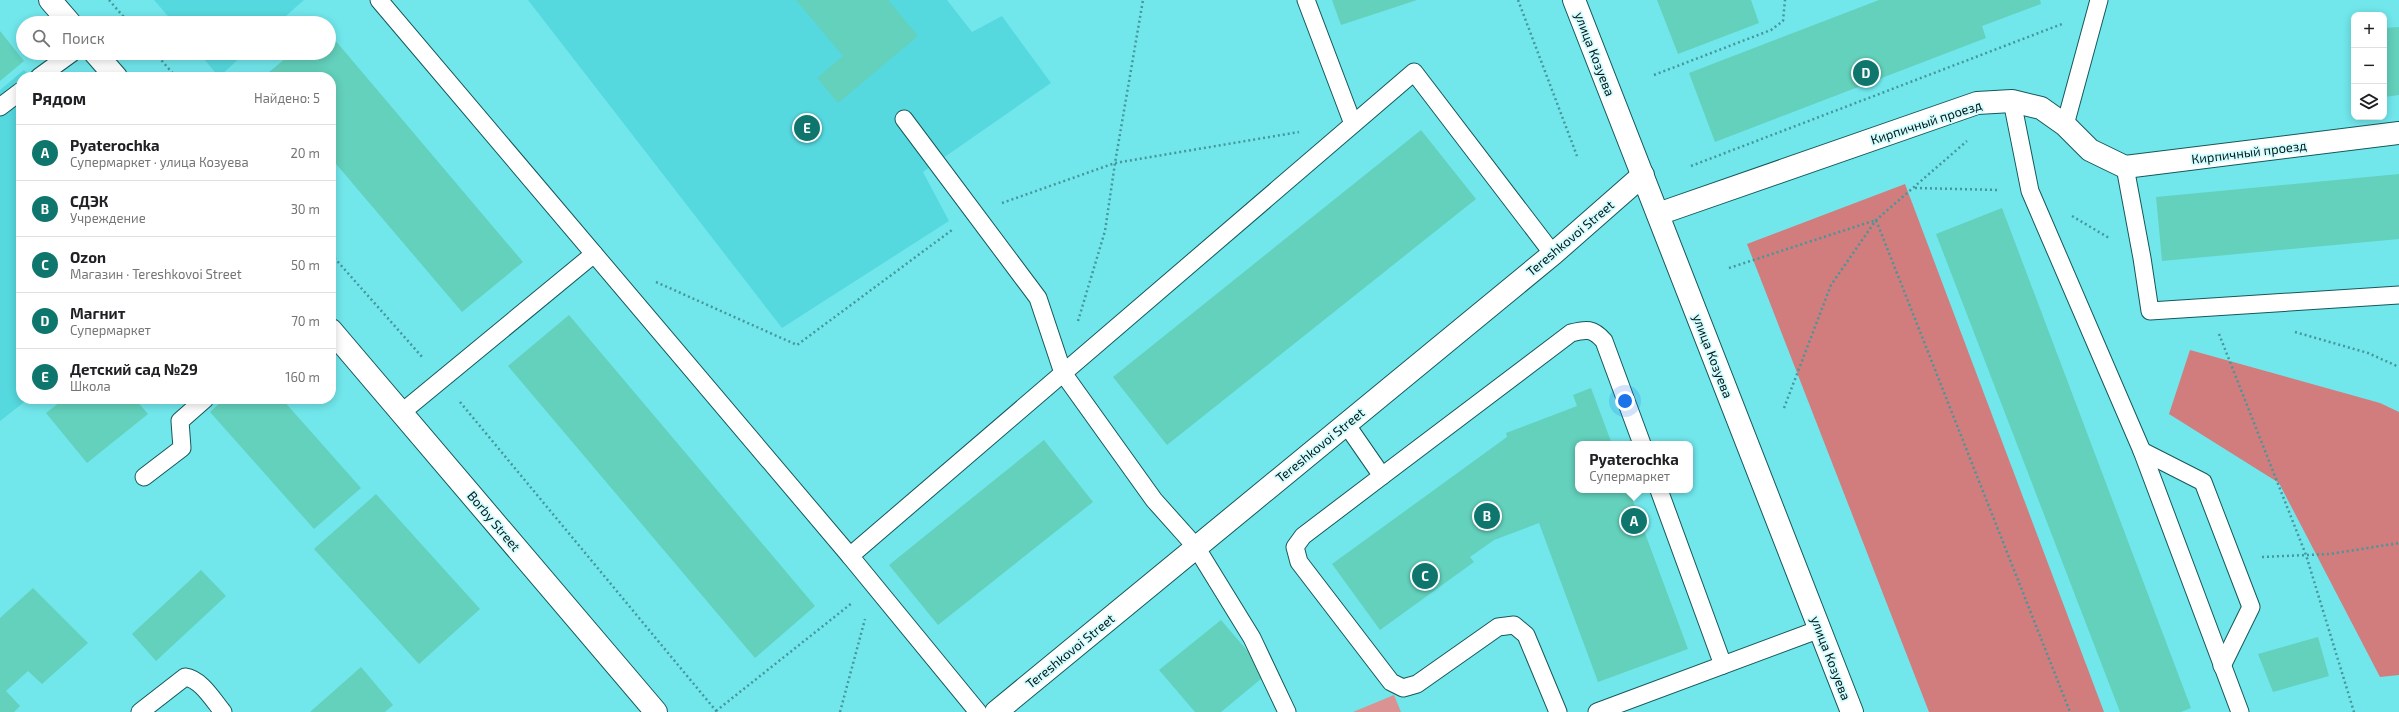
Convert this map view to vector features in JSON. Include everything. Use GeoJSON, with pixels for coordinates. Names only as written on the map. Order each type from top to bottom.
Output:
{"type":"FeatureCollection","features":[{"type":"Feature","properties":{"kind":"street"},"geometry":{"type":"LineString","coordinates":[[50,0],[64,16]]}},
{"type":"Feature","properties":{"kind":"street","name":"улица Козуева"},"geometry":{"type":"LineString","coordinates":[[1574,0],[1852,712]]}},
{"type":"Feature","properties":{"kind":"street"},"geometry":{"type":"LineString","coordinates":[[102,60],[112,72]]}},
{"type":"Feature","properties":{"kind":"street","name":"Кирпичный проезд"},"geometry":{"type":"LineString","coordinates":[[1658,214],[1977,103],[2012,101],[2042,108],[2065,126],[2090,150],[2125,167],[2399,133]]}},
{"type":"Feature","properties":{"kind":"street","name":"Tereshkovoi Street"},"geometry":{"type":"LineString","coordinates":[[996,712],[1553,254],[1643,175]]}},
{"type":"Feature","properties":{"kind":"street","name":"Borby Street"},"geometry":{"type":"LineString","coordinates":[[336,336],[656,712]]}},
{"type":"Feature","properties":{"kind":"lane"},"geometry":{"type":"LineString","coordinates":[[379,0],[850,556],[978,712]]}},
{"type":"Feature","properties":{"kind":"lane"},"geometry":{"type":"LineString","coordinates":[[1306,0],[1353,124]]}},
{"type":"Feature","properties":{"kind":"lane"},"geometry":{"type":"LineString","coordinates":[[2065,126],[2097,6]]}},
{"type":"Feature","properties":{"kind":"lane"},"geometry":{"type":"LineString","coordinates":[[46,72],[62,60]]}},
{"type":"Feature","properties":{"kind":"lane"},"geometry":{"type":"LineString","coordinates":[[850,556],[1414,72],[1553,254]]}},
{"type":"Feature","properties":{"kind":"lane"},"geometry":{"type":"LineString","coordinates":[[0,108],[16,95]]}},
{"type":"Feature","properties":{"kind":"lane"},"geometry":{"type":"LineString","coordinates":[[2012,101],[2030,191],[2142,451],[2240,712]]}},
{"type":"Feature","properties":{"kind":"lane"},"geometry":{"type":"LineString","coordinates":[[904,119],[1038,298],[1063,373],[1154,500],[1196,547],[1252,638],[1288,712]]}},
{"type":"Feature","properties":{"kind":"lane"},"geometry":{"type":"LineString","coordinates":[[2125,167],[2150,311],[2208,306],[2399,295]]}},
{"type":"Feature","properties":{"kind":"lane"},"geometry":{"type":"LineString","coordinates":[[401,412],[594,254]]}},
{"type":"Feature","properties":{"kind":"lane"},"geometry":{"type":"LineString","coordinates":[[1558,712],[1526,635],[1514,625],[1498,627],[1417,684],[1403,688],[1391,682],[1299,562],[1295,547],[1303,536],[1571,333],[1586,329],[1596,332],[1604,341],[1641,441]]}},
{"type":"Feature","properties":{"kind":"lane"},"geometry":{"type":"LineString","coordinates":[[144,477],[182,448],[180,421],[199,404]]}},
{"type":"Feature","properties":{"kind":"lane"},"geometry":{"type":"LineString","coordinates":[[1346,424],[1382,476]]}},
{"type":"Feature","properties":{"kind":"lane"},"geometry":{"type":"LineString","coordinates":[[2142,451],[2203,482],[2251,607],[2222,666]]}},
{"type":"Feature","properties":{"kind":"lane"},"geometry":{"type":"LineString","coordinates":[[1659,493],[1723,665]]}},
{"type":"Feature","properties":{"kind":"lane"},"geometry":{"type":"LineString","coordinates":[[1597,712],[1820,629]]}},
{"type":"Feature","properties":{"kind":"lane"},"geometry":{"type":"LineString","coordinates":[[140,712],[185,677],[193,678],[199,683],[223,712]]}},
{"type":"Feature","properties":{"kind":"path"},"geometry":{"type":"LineString","coordinates":[[108,0],[123,16]]}},
{"type":"Feature","properties":{"kind":"path"},"geometry":{"type":"LineString","coordinates":[[1076,328],[1105,231],[1114,163],[1143,0]]}},
{"type":"Feature","properties":{"kind":"path"},"geometry":{"type":"LineString","coordinates":[[1518,0],[1577,156]]}},
{"type":"Feature","properties":{"kind":"path"},"geometry":{"type":"LineString","coordinates":[[1654,75],[1771,30],[1783,21],[1785,0]]}},
{"type":"Feature","properties":{"kind":"path"},"geometry":{"type":"LineString","coordinates":[[1691,166],[2097,6]]}},
{"type":"Feature","properties":{"kind":"path"},"geometry":{"type":"LineString","coordinates":[[161,60],[172,72]]}},
{"type":"Feature","properties":{"kind":"path"},"geometry":{"type":"LineString","coordinates":[[1784,408],[1831,285],[1876,220],[1972,137]]}},
{"type":"Feature","properties":{"kind":"path"},"geometry":{"type":"LineString","coordinates":[[1914,188],[2030,191],[2142,258]]}},
{"type":"Feature","properties":{"kind":"path"},"geometry":{"type":"LineString","coordinates":[[1729,268],[1876,220]]}},
{"type":"Feature","properties":{"kind":"path"},"geometry":{"type":"LineString","coordinates":[[1876,220],[2070,712]]}},
{"type":"Feature","properties":{"kind":"path"},"geometry":{"type":"LineString","coordinates":[[336,260],[441,380],[717,711],[874,586]]}},
{"type":"Feature","properties":{"kind":"path"},"geometry":{"type":"LineString","coordinates":[[2208,306],[2306,555],[2354,712]]}},
{"type":"Feature","properties":{"kind":"path"},"geometry":{"type":"LineString","coordinates":[[2292,331],[2368,353],[2399,367]]}},
{"type":"Feature","properties":{"kind":"path"},"geometry":{"type":"LineString","coordinates":[[2232,558],[2330,554],[2399,543]]}},
{"type":"Feature","properties":{"kind":"path"},"geometry":{"type":"LineString","coordinates":[[840,712],[874,586]]}},
{"type":"Feature","properties":{"kind":"shaded area"},"geometry":{"type":"Polygon","coordinates":[[[154,0],[304,0],[286,16],[168,16],[154,0]]]}},
{"type":"Feature","properties":{"kind":"shaded area"},"geometry":{"type":"Polygon","coordinates":[[[528,0],[947,0],[972,32],[1002,16],[1051,83],[923,172],[949,221],[782,328],[528,0]]]}},
{"type":"Feature","properties":{"kind":"shaded area"},"geometry":{"type":"Polygon","coordinates":[[[205,60],[237,60],[224,72],[215,72],[205,60]]]}},
{"type":"Feature","properties":{"kind":"shaded area"},"geometry":{"type":"Polygon","coordinates":[[[16,77],[16,404],[22,404],[0,421],[0,90],[16,77]]]}},
{"type":"Feature","properties":{"kind":"shaded area"},"geometry":{"type":"Polygon","coordinates":[[[1905,184],[2104,712],[1929,712],[1747,244],[1905,184]]]}},
{"type":"Feature","properties":{"kind":"shaded area"},"geometry":{"type":"Polygon","coordinates":[[[2190,350],[2380,403],[2399,412],[2399,675],[2380,677],[2279,483],[2169,414],[2190,350]]]}},
{"type":"Feature","properties":{"kind":"shaded area"},"geometry":{"type":"Polygon","coordinates":[[[1394,695],[1401,712],[1353,712],[1394,695]]]}},
{"type":"Feature","properties":{"kind":"building"},"geometry":{"type":"Polygon","coordinates":[[[796,0],[888,0],[918,36],[838,103],[817,78],[843,56],[796,0]]]}},
{"type":"Feature","properties":{"kind":"building"},"geometry":{"type":"Polygon","coordinates":[[[1332,0],[1417,0],[1341,25],[1332,0]]]}},
{"type":"Feature","properties":{"kind":"building"},"geometry":{"type":"Polygon","coordinates":[[[1657,0],[1751,0],[1759,23],[1678,54],[1657,0]]]}},
{"type":"Feature","properties":{"kind":"building"},"geometry":{"type":"Polygon","coordinates":[[[1879,0],[2040,0],[2041,4],[1982,26],[1986,38],[1715,142],[1689,73],[1879,0]]]}},
{"type":"Feature","properties":{"kind":"building"},"geometry":{"type":"Polygon","coordinates":[[[2399,27],[2399,95],[2387,97],[2387,48],[2387,28],[2399,27]]]}},
{"type":"Feature","properties":{"kind":"building"},"geometry":{"type":"Polygon","coordinates":[[[0,31],[16,51],[16,60],[24,61],[0,81],[0,31]]]}},
{"type":"Feature","properties":{"kind":"building"},"geometry":{"type":"Polygon","coordinates":[[[336,41],[523,262],[462,312],[336,164],[336,72],[269,72],[284,60],[336,60],[336,41]]]}},
{"type":"Feature","properties":{"kind":"building"},"geometry":{"type":"Polygon","coordinates":[[[1421,130],[1476,199],[1167,445],[1113,377],[1421,130]]]}},
{"type":"Feature","properties":{"kind":"building"},"geometry":{"type":"Polygon","coordinates":[[[2399,174],[2399,239],[2162,261],[2156,197],[2399,174]]]}},
{"type":"Feature","properties":{"kind":"building"},"geometry":{"type":"Polygon","coordinates":[[[2002,208],[2191,708],[2181,712],[2120,712],[1936,234],[2002,208]]]}},
{"type":"Feature","properties":{"kind":"building"},"geometry":{"type":"Polygon","coordinates":[[[569,315],[815,606],[755,658],[508,366],[569,315]]]}},
{"type":"Feature","properties":{"kind":"building"},"geometry":{"type":"Polygon","coordinates":[[[1591,388],[1611,441],[1575,441],[1575,493],[1630,493],[1688,649],[1598,682],[1539,523],[1494,540],[1470,557],[1474,562],[1380,630],[1332,564],[1507,437],[1506,433],[1577,406],[1573,395],[1591,388]]]}},
{"type":"Feature","properties":{"kind":"building"},"geometry":{"type":"Polygon","coordinates":[[[58,404],[139,404],[148,414],[87,463],[46,413],[58,404]]]}},
{"type":"Feature","properties":{"kind":"building"},"geometry":{"type":"Polygon","coordinates":[[[219,404],[286,404],[361,488],[314,529],[210,412],[219,404]]]}},
{"type":"Feature","properties":{"kind":"building"},"geometry":{"type":"Polygon","coordinates":[[[1044,440],[1093,502],[938,625],[889,565],[1044,440]]]}},
{"type":"Feature","properties":{"kind":"building"},"geometry":{"type":"Polygon","coordinates":[[[376,494],[480,609],[419,664],[314,549],[376,494]]]}},
{"type":"Feature","properties":{"kind":"building"},"geometry":{"type":"Polygon","coordinates":[[[201,570],[226,596],[156,661],[132,634],[201,570]]]}},
{"type":"Feature","properties":{"kind":"building"},"geometry":{"type":"Polygon","coordinates":[[[33,588],[88,643],[42,684],[28,671],[6,691],[20,706],[14,712],[0,712],[0,618],[33,588]]]}},
{"type":"Feature","properties":{"kind":"building"},"geometry":{"type":"Polygon","coordinates":[[[1221,620],[1267,674],[1221,712],[1195,712],[1159,670],[1221,620]]]}},
{"type":"Feature","properties":{"kind":"building"},"geometry":{"type":"Polygon","coordinates":[[[2318,637],[2329,676],[2273,692],[2258,654],[2318,637]]]}},
{"type":"Feature","properties":{"kind":"building"},"geometry":{"type":"Polygon","coordinates":[[[361,667],[393,705],[385,712],[310,712],[361,667]]]}},
{"type":"Feature","properties":{"kind":"place","name":"Магнит"},"geometry":{"type":"Point","coordinates":[1866,73]}},
{"type":"Feature","properties":{"kind":"place","name":"Детский сад №29"},"geometry":{"type":"Point","coordinates":[807,128]}},
{"type":"Feature","properties":{"kind":"place","name":"СДЭК"},"geometry":{"type":"Point","coordinates":[1487,516]}},
{"type":"Feature","properties":{"kind":"place","name":"Pyaterochka"},"geometry":{"type":"Point","coordinates":[1634,521]}},
{"type":"Feature","properties":{"kind":"place","name":"Ozon"},"geometry":{"type":"Point","coordinates":[1425,576]}}]}
